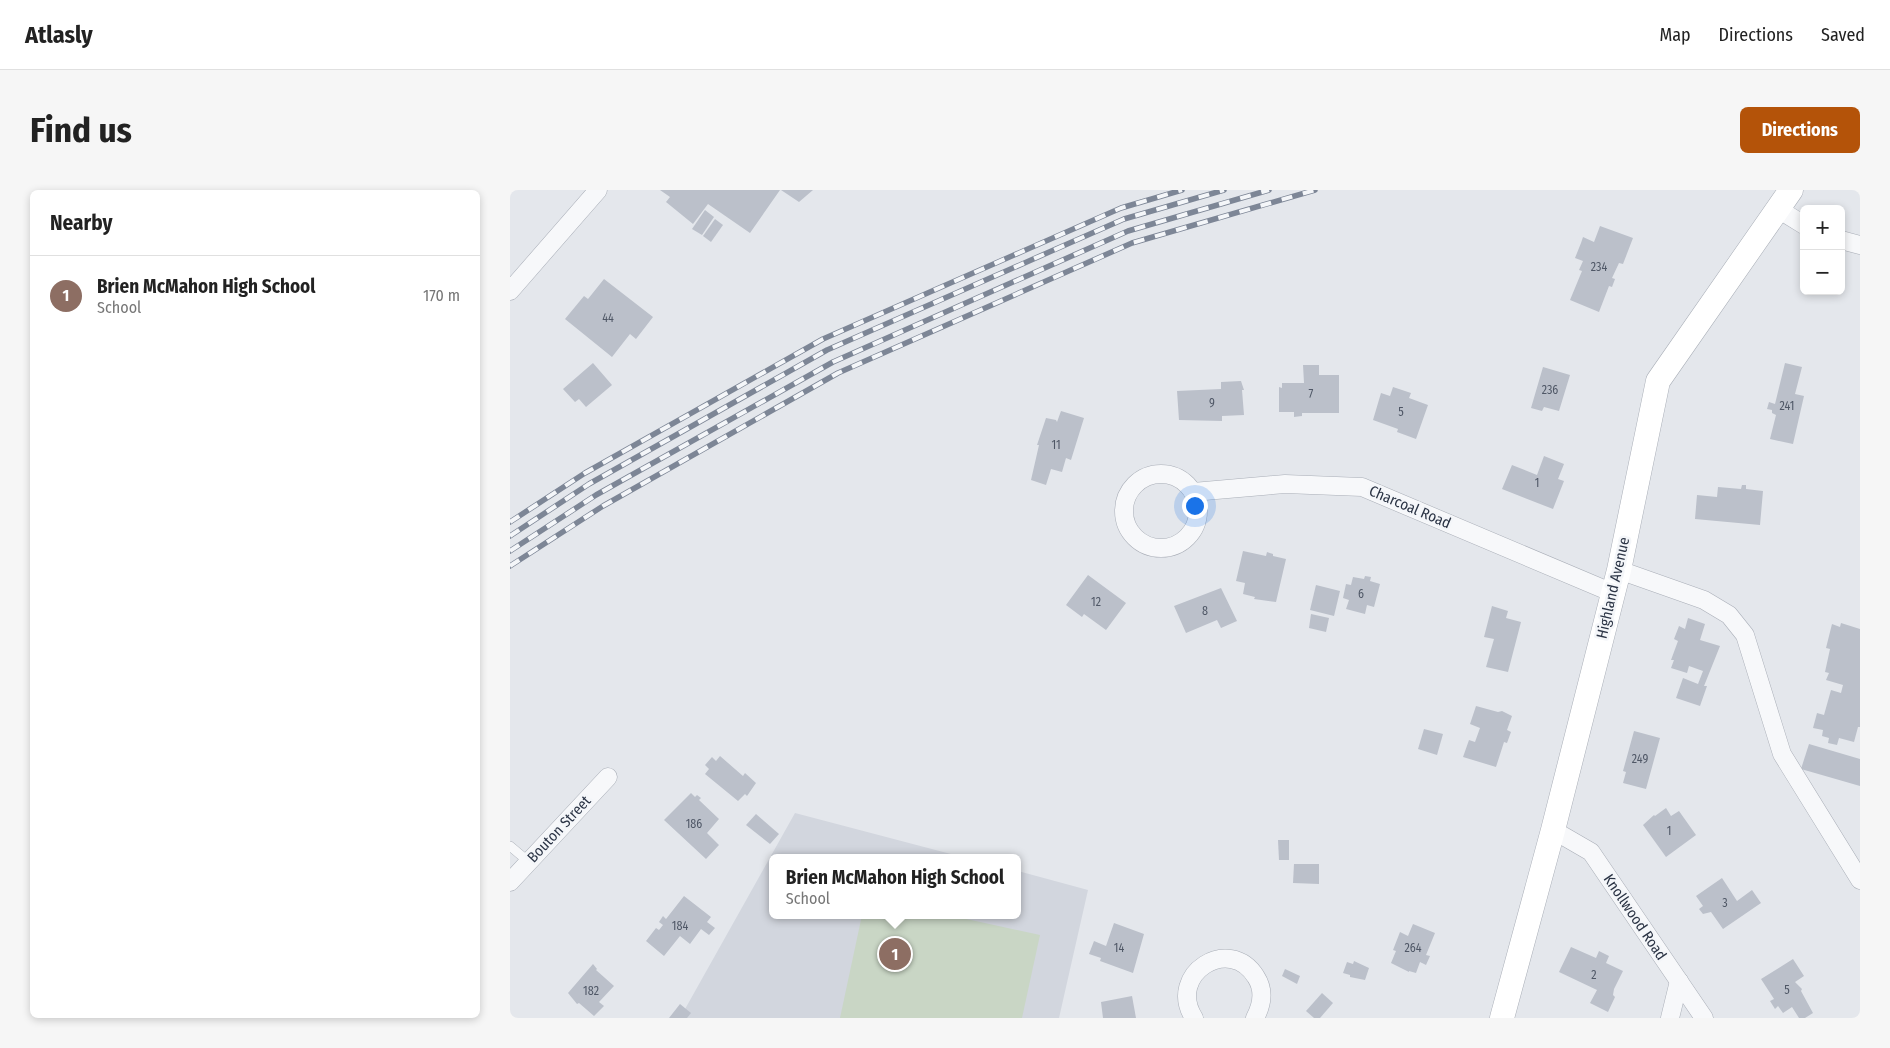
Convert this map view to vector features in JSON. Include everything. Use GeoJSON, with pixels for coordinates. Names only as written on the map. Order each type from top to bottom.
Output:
{"type":"FeatureCollection","features":[{"type":"Feature","properties":{"kind":"street"},"geometry":{"type":"LineString","coordinates":[[510,291],[598,190]]}},
{"type":"Feature","properties":{"kind":"street"},"geometry":{"type":"LineString","coordinates":[[1785,199],[1800,220]]}},
{"type":"Feature","properties":{"kind":"street","name":"Highland Avenue"},"geometry":{"type":"LineString","coordinates":[[1502,1018],[1553,830],[1616,582],[1658,381],[1785,199]]}},
{"type":"Feature","properties":{"kind":"street"},"geometry":{"type":"LineString","coordinates":[[1845,241],[1860,245]]}},
{"type":"Feature","properties":{"kind":"street"},"geometry":{"type":"LineString","coordinates":[[1160,473],[1173,475],[1185,482],[1193,492],[1198,504],[1198,517],[1194,529],[1185,540],[1174,546],[1161,548],[1148,546],[1128,530],[1124,517],[1124,504],[1128,492],[1136,482],[1160,473]]}},
{"type":"Feature","properties":{"kind":"street","name":"Charcoal Road"},"geometry":{"type":"LineString","coordinates":[[1193,492],[1285,484],[1362,487],[1616,582],[1704,600],[1729,615],[1745,635],[1782,754],[1860,880]]}},
{"type":"Feature","properties":{"kind":"street","name":"Bouton Street"},"geometry":{"type":"LineString","coordinates":[[510,882],[608,777]]}},
{"type":"Feature","properties":{"kind":"street","name":"Knollwood Road"},"geometry":{"type":"LineString","coordinates":[[1553,830],[1592,852],[1704,1018]]}},
{"type":"Feature","properties":{"kind":"street"},"geometry":{"type":"LineString","coordinates":[[1194,1018],[1189,1010],[1188,984],[1204,964],[1217,959],[1230,959],[1242,963],[1253,971],[1259,982],[1262,995],[1260,1008],[1255,1018]]}},
{"type":"Feature","properties":{"kind":"street"},"geometry":{"type":"LineString","coordinates":[[1670,1018],[1679,981]]}},
{"type":"Feature","properties":{"kind":"lane"},"geometry":{"type":"LineString","coordinates":[[510,846],[529,862]]}},
{"type":"Feature","properties":{"kind":"shaded area"},"geometry":{"type":"Polygon","coordinates":[[[795,813],[951,854],[772,854],[795,813]]]}},
{"type":"Feature","properties":{"kind":"shaded area"},"geometry":{"type":"Polygon","coordinates":[[[769,859],[769,919],[1021,919],[1021,872],[1088,890],[1059,1018],[680,1018],[769,859]]]}},
{"type":"Feature","properties":{"kind":"green space"},"geometry":{"type":"Polygon","coordinates":[[[861,919],[966,919],[1040,935],[1022,1018],[840,1018],[861,919]]]}},
{"type":"Feature","properties":{"kind":"building"},"geometry":{"type":"Polygon","coordinates":[[[660,190],[780,190],[750,233],[708,204],[693,224],[666,202],[670,197],[660,190]]]}},
{"type":"Feature","properties":{"kind":"building"},"geometry":{"type":"Polygon","coordinates":[[[781,190],[813,190],[799,202],[781,190]]]}},
{"type":"Feature","properties":{"kind":"building"},"geometry":{"type":"Polygon","coordinates":[[[705,210],[714,217],[702,235],[692,229],[705,210]]]}},
{"type":"Feature","properties":{"kind":"building"},"geometry":{"type":"Polygon","coordinates":[[[715,219],[723,225],[711,242],[703,236],[715,219]]]}},
{"type":"Feature","properties":{"kind":"building"},"geometry":{"type":"Polygon","coordinates":[[[1600,226],[1633,238],[1623,264],[1619,263],[1612,278],[1615,279],[1612,287],[1609,286],[1599,312],[1570,300],[1582,271],[1579,270],[1583,261],[1575,258],[1583,237],[1594,242],[1600,226]]]}},
{"type":"Feature","properties":{"kind":"building"},"geometry":{"type":"Polygon","coordinates":[[[604,279],[653,317],[636,339],[630,334],[612,357],[565,319],[584,296],[588,299],[604,279]]]}},
{"type":"Feature","properties":{"kind":"building"},"geometry":{"type":"Polygon","coordinates":[[[593,363],[612,385],[586,407],[579,399],[575,402],[563,389],[593,363]]]}},
{"type":"Feature","properties":{"kind":"building"},"geometry":{"type":"Polygon","coordinates":[[[1785,363],[1802,367],[1795,394],[1804,396],[1793,444],[1770,439],[1776,415],[1772,413],[1772,410],[1767,409],[1769,402],[1775,404],[1785,363]]]}},
{"type":"Feature","properties":{"kind":"building"},"geometry":{"type":"Polygon","coordinates":[[[1303,365],[1319,365],[1319,375],[1339,375],[1339,413],[1302,413],[1302,416],[1294,417],[1294,412],[1279,412],[1279,387],[1282,388],[1282,383],[1304,383],[1303,365]]]}},
{"type":"Feature","properties":{"kind":"building"},"geometry":{"type":"Polygon","coordinates":[[[1543,367],[1570,375],[1559,411],[1544,407],[1542,411],[1531,408],[1543,367]]]}},
{"type":"Feature","properties":{"kind":"building"},"geometry":{"type":"Polygon","coordinates":[[[1241,381],[1244,390],[1242,390],[1244,415],[1222,416],[1222,421],[1179,420],[1177,391],[1221,389],[1221,382],[1241,381]]]}},
{"type":"Feature","properties":{"kind":"building"},"geometry":{"type":"Polygon","coordinates":[[[1393,387],[1411,393],[1409,398],[1428,405],[1416,439],[1397,432],[1398,429],[1373,420],[1381,393],[1390,396],[1393,387]]]}},
{"type":"Feature","properties":{"kind":"building"},"geometry":{"type":"Polygon","coordinates":[[[1061,411],[1084,418],[1071,460],[1066,458],[1062,472],[1051,469],[1046,485],[1031,480],[1039,445],[1037,445],[1046,418],[1056,420],[1057,422],[1061,411]]]}},
{"type":"Feature","properties":{"kind":"building"},"geometry":{"type":"Polygon","coordinates":[[[1544,456],[1564,464],[1558,479],[1564,481],[1553,509],[1502,489],[1512,465],[1537,475],[1544,456]]]}},
{"type":"Feature","properties":{"kind":"building"},"geometry":{"type":"Polygon","coordinates":[[[1742,485],[1746,485],[1746,489],[1763,491],[1760,525],[1695,519],[1697,495],[1717,497],[1718,487],[1741,489],[1742,485]]]}},
{"type":"Feature","properties":{"kind":"building"},"geometry":{"type":"Polygon","coordinates":[[[1243,551],[1266,556],[1267,552],[1273,554],[1273,556],[1286,559],[1276,602],[1254,599],[1255,597],[1243,594],[1245,583],[1236,581],[1243,551]]]}},
{"type":"Feature","properties":{"kind":"building"},"geometry":{"type":"Polygon","coordinates":[[[1088,575],[1126,603],[1106,630],[1084,614],[1082,617],[1066,605],[1088,575]]]}},
{"type":"Feature","properties":{"kind":"building"},"geometry":{"type":"Polygon","coordinates":[[[1365,576],[1371,577],[1370,581],[1380,584],[1374,607],[1367,605],[1365,614],[1346,609],[1349,600],[1343,598],[1346,584],[1351,585],[1353,577],[1364,579],[1365,576]]]}},
{"type":"Feature","properties":{"kind":"building"},"geometry":{"type":"Polygon","coordinates":[[[1316,585],[1340,591],[1334,616],[1310,610],[1316,585]]]}},
{"type":"Feature","properties":{"kind":"building"},"geometry":{"type":"Polygon","coordinates":[[[1221,588],[1237,621],[1221,628],[1217,620],[1186,633],[1174,606],[1221,588]]]}},
{"type":"Feature","properties":{"kind":"building"},"geometry":{"type":"Polygon","coordinates":[[[1492,606],[1508,611],[1506,618],[1521,622],[1508,672],[1486,667],[1494,639],[1484,637],[1492,606]]]}},
{"type":"Feature","properties":{"kind":"building"},"geometry":{"type":"Polygon","coordinates":[[[1311,614],[1329,618],[1326,632],[1309,628],[1311,614]]]}},
{"type":"Feature","properties":{"kind":"building"},"geometry":{"type":"Polygon","coordinates":[[[1688,618],[1705,624],[1700,640],[1720,646],[1704,686],[1707,686],[1700,706],[1676,698],[1683,678],[1698,684],[1703,671],[1689,666],[1687,673],[1671,668],[1674,660],[1671,660],[1678,641],[1674,639],[1679,626],[1685,629],[1688,618]]]}},
{"type":"Feature","properties":{"kind":"building"},"geometry":{"type":"Polygon","coordinates":[[[1841,623],[1860,629],[1860,727],[1858,727],[1854,742],[1839,738],[1837,745],[1828,743],[1829,738],[1822,736],[1823,730],[1813,728],[1817,713],[1824,715],[1831,690],[1841,693],[1843,685],[1826,680],[1829,673],[1825,672],[1830,649],[1826,648],[1832,624],[1840,627],[1841,623]]]}},
{"type":"Feature","properties":{"kind":"building"},"geometry":{"type":"Polygon","coordinates":[[[1476,706],[1498,712],[1502,711],[1512,716],[1507,730],[1511,732],[1507,743],[1504,742],[1496,767],[1463,757],[1469,740],[1475,742],[1480,728],[1470,724],[1476,706]]]}},
{"type":"Feature","properties":{"kind":"building"},"geometry":{"type":"Polygon","coordinates":[[[1424,729],[1443,734],[1437,755],[1418,749],[1424,729]]]}},
{"type":"Feature","properties":{"kind":"building"},"geometry":{"type":"Polygon","coordinates":[[[1634,731],[1660,738],[1646,789],[1623,783],[1626,772],[1623,771],[1634,731]]]}},
{"type":"Feature","properties":{"kind":"building"},"geometry":{"type":"Polygon","coordinates":[[[1809,744],[1860,759],[1860,786],[1801,769],[1809,744]]]}},
{"type":"Feature","properties":{"kind":"building"},"geometry":{"type":"Polygon","coordinates":[[[720,756],[743,776],[745,773],[756,783],[747,796],[745,794],[738,801],[705,774],[709,769],[705,765],[712,757],[716,761],[720,756]]]}},
{"type":"Feature","properties":{"kind":"building"},"geometry":{"type":"Polygon","coordinates":[[[691,793],[695,797],[697,795],[701,798],[699,800],[719,819],[707,833],[719,845],[706,859],[664,820],[691,793]]]}},
{"type":"Feature","properties":{"kind":"building"},"geometry":{"type":"Polygon","coordinates":[[[1666,808],[1671,816],[1679,811],[1696,835],[1666,857],[1643,825],[1654,815],[1666,808]]]}},
{"type":"Feature","properties":{"kind":"building"},"geometry":{"type":"Polygon","coordinates":[[[756,814],[779,834],[770,844],[746,825],[756,814]]]}},
{"type":"Feature","properties":{"kind":"building"},"geometry":{"type":"Polygon","coordinates":[[[1278,840],[1289,840],[1289,860],[1279,860],[1278,840]]]}},
{"type":"Feature","properties":{"kind":"building"},"geometry":{"type":"Polygon","coordinates":[[[1294,864],[1319,864],[1319,884],[1293,883],[1294,864]]]}},
{"type":"Feature","properties":{"kind":"building"},"geometry":{"type":"Polygon","coordinates":[[[1722,878],[1737,901],[1752,890],[1761,903],[1723,929],[1711,912],[1703,914],[1699,909],[1703,906],[1696,896],[1722,878]]]}},
{"type":"Feature","properties":{"kind":"building"},"geometry":{"type":"Polygon","coordinates":[[[684,896],[711,917],[707,922],[715,928],[709,935],[701,929],[690,944],[680,936],[664,956],[646,941],[656,928],[659,930],[663,925],[659,922],[663,916],[666,919],[684,896]]]}},
{"type":"Feature","properties":{"kind":"building"},"geometry":{"type":"Polygon","coordinates":[[[1114,923],[1144,934],[1133,973],[1100,961],[1101,958],[1089,954],[1094,941],[1106,946],[1114,923]]]}},
{"type":"Feature","properties":{"kind":"building"},"geometry":{"type":"Polygon","coordinates":[[[1413,924],[1435,933],[1426,955],[1430,956],[1426,965],[1420,962],[1416,973],[1409,972],[1391,963],[1396,951],[1393,950],[1400,932],[1408,936],[1413,924]]]}},
{"type":"Feature","properties":{"kind":"building"},"geometry":{"type":"Polygon","coordinates":[[[1571,947],[1596,958],[1599,951],[1609,956],[1606,963],[1623,971],[1614,989],[1613,995],[1615,997],[1608,1012],[1590,1003],[1597,990],[1559,972],[1571,947]]]}},
{"type":"Feature","properties":{"kind":"building"},"geometry":{"type":"Polygon","coordinates":[[[1793,959],[1804,976],[1795,982],[1802,989],[1801,991],[1813,1013],[1805,1018],[1799,1018],[1792,1007],[1783,1013],[1778,1006],[1775,1009],[1770,1001],[1774,999],[1761,979],[1793,959]]]}},
{"type":"Feature","properties":{"kind":"building"},"geometry":{"type":"Polygon","coordinates":[[[1354,961],[1369,968],[1365,980],[1350,977],[1350,975],[1343,973],[1347,962],[1353,964],[1354,961]]]}},
{"type":"Feature","properties":{"kind":"building"},"geometry":{"type":"Polygon","coordinates":[[[593,964],[596,970],[614,986],[599,1002],[604,1006],[594,1016],[579,1003],[577,1004],[568,993],[593,964]]]}},
{"type":"Feature","properties":{"kind":"building"},"geometry":{"type":"Polygon","coordinates":[[[1285,969],[1300,976],[1297,984],[1282,976],[1285,969]]]}},
{"type":"Feature","properties":{"kind":"building"},"geometry":{"type":"Polygon","coordinates":[[[1322,993],[1333,1003],[1320,1018],[1314,1018],[1306,1011],[1322,993]]]}},
{"type":"Feature","properties":{"kind":"building"},"geometry":{"type":"Polygon","coordinates":[[[1132,996],[1136,1018],[1103,1018],[1101,1002],[1132,996]]]}},
{"type":"Feature","properties":{"kind":"building"},"geometry":{"type":"Polygon","coordinates":[[[680,1004],[691,1013],[687,1018],[669,1018],[680,1004]]]}},
{"type":"Feature","properties":{"kind":"railway"},"geometry":{"type":"LineString","coordinates":[[510,522],[585,473],[823,339],[1121,208],[1182,190]]}},
{"type":"Feature","properties":{"kind":"railway"},"geometry":{"type":"LineString","coordinates":[[510,536],[589,484],[827,350],[1124,219],[1224,190]]}},
{"type":"Feature","properties":{"kind":"railway"},"geometry":{"type":"LineString","coordinates":[[510,551],[596,495],[833,362],[1128,231],[1269,190]]}},
{"type":"Feature","properties":{"kind":"railway"},"geometry":{"type":"LineString","coordinates":[[510,566],[603,506],[838,373],[1132,243],[1315,190]]}},
{"type":"Feature","properties":{"kind":"place","name":"Brien McMahon High School"},"geometry":{"type":"Point","coordinates":[895,954]}}]}
